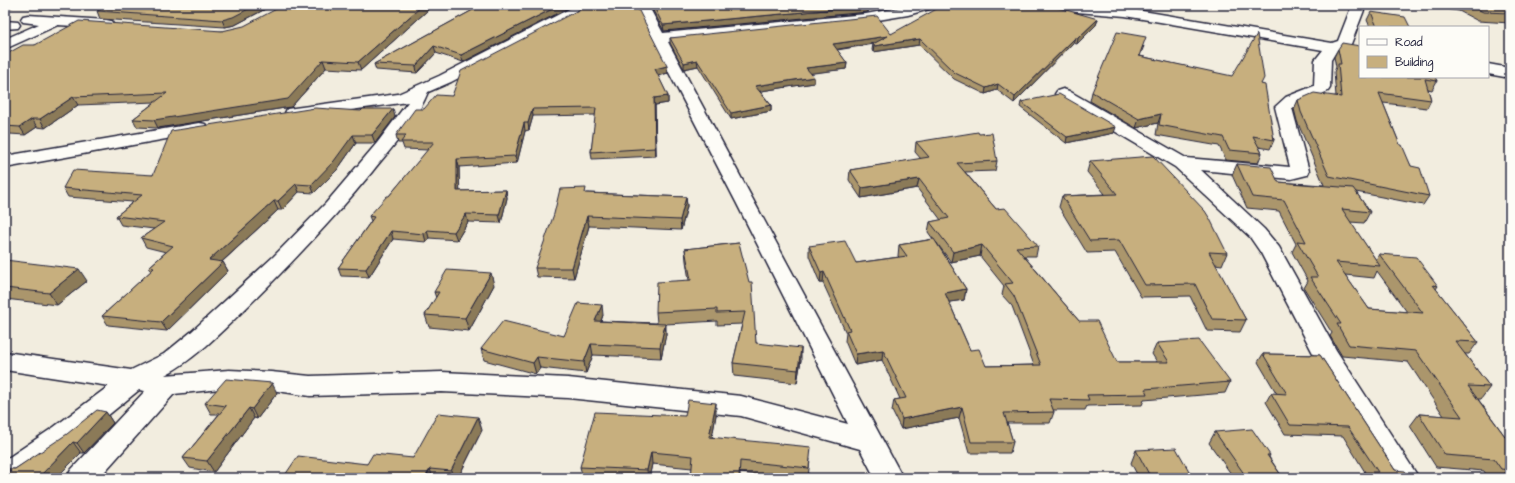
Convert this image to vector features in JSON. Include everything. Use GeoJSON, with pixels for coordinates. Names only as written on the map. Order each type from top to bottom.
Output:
{"type":"FeatureCollection","features":[{"type":"Feature","properties":{"kind":"street"},"geometry":{"type":"LineString","coordinates":[[280,115],[402,98],[445,79],[587,5]]}},
{"type":"Feature","properties":{"kind":"street"},"geometry":{"type":"LineString","coordinates":[[641,5],[660,38],[867,440],[889,477]]}},
{"type":"Feature","properties":{"kind":"street"},"geometry":{"type":"LineString","coordinates":[[660,38],[866,18],[908,11],[928,5]]}},
{"type":"Feature","properties":{"kind":"street"},"geometry":{"type":"LineString","coordinates":[[1041,5],[1125,12],[1338,46],[1359,47]]}},
{"type":"Feature","properties":{"kind":"street"},"geometry":{"type":"LineString","coordinates":[[1182,163],[1291,173],[1300,171],[1283,107],[1293,99],[1310,95],[1322,88],[1323,60],[1338,46],[1359,5]]}},
{"type":"Feature","properties":{"kind":"street"},"geometry":{"type":"LineString","coordinates":[[8,26],[28,19],[48,8]]}},
{"type":"Feature","properties":{"kind":"street"},"geometry":{"type":"LineString","coordinates":[[28,19],[117,25]]}},
{"type":"Feature","properties":{"kind":"street"},"geometry":{"type":"LineString","coordinates":[[5,45],[58,20]]}},
{"type":"Feature","properties":{"kind":"street"},"geometry":{"type":"LineString","coordinates":[[1489,69],[1510,73]]}},
{"type":"Feature","properties":{"kind":"street"},"geometry":{"type":"LineString","coordinates":[[5,475],[64,435],[134,380],[173,360],[200,338],[282,261],[333,207],[383,147],[414,106],[421,90]]}},
{"type":"Feature","properties":{"kind":"street"},"geometry":{"type":"LineString","coordinates":[[1064,94],[1152,147],[1182,163],[1257,233],[1271,252],[1326,355],[1405,478]]}},
{"type":"Feature","properties":{"kind":"street"},"geometry":{"type":"LineString","coordinates":[[5,162],[217,125]]}},
{"type":"Feature","properties":{"kind":"street"},"geometry":{"type":"LineString","coordinates":[[5,361],[167,385],[229,379],[271,381],[310,386],[442,382],[568,388],[741,406],[867,440]]}},
{"type":"Feature","properties":{"kind":"street"},"geometry":{"type":"LineString","coordinates":[[81,478],[167,385]]}},
{"type":"Feature","properties":{"kind":"building"},"geometry":{"type":"Polygon","coordinates":[[[108,5],[256,5],[233,17],[222,20],[97,11],[108,5]]]}},
{"type":"Feature","properties":{"kind":"building"},"geometry":{"type":"Polygon","coordinates":[[[284,5],[423,5],[358,62],[323,60],[288,99],[154,120],[133,119],[167,93],[73,97],[40,119],[32,119],[20,127],[5,126],[5,55],[23,45],[35,45],[79,21],[222,31],[244,26],[284,5]]]}},
{"type":"Feature","properties":{"kind":"building"},"geometry":{"type":"Polygon","coordinates":[[[482,5],[560,5],[461,55],[434,46],[416,66],[374,64],[482,5]]]}},
{"type":"Feature","properties":{"kind":"building"},"geometry":{"type":"Polygon","coordinates":[[[588,5],[636,5],[667,66],[655,69],[668,96],[654,98],[655,148],[591,152],[596,108],[532,109],[528,123],[524,123],[515,156],[457,159],[457,191],[506,190],[499,215],[466,214],[454,232],[427,230],[424,234],[391,231],[366,269],[338,268],[374,217],[369,216],[387,196],[389,196],[434,142],[401,142],[406,135],[396,135],[415,109],[424,109],[436,95],[452,96],[461,71],[588,5]]]}},
{"type":"Feature","properties":{"kind":"building"},"geometry":{"type":"Polygon","coordinates":[[[653,5],[868,5],[869,6],[663,25],[653,5]]]}},
{"type":"Feature","properties":{"kind":"building"},"geometry":{"type":"Polygon","coordinates":[[[944,5],[1045,5],[1098,19],[1078,38],[1075,38],[1015,97],[998,84],[986,88],[955,73],[920,39],[874,46],[873,44],[888,36],[833,44],[847,63],[806,68],[814,77],[755,86],[771,105],[731,113],[697,60],[684,63],[670,38],[877,16],[891,34],[944,5]]]}},
{"type":"Feature","properties":{"kind":"building"},"geometry":{"type":"Polygon","coordinates":[[[1470,5],[1510,5],[1510,13],[1483,12],[1470,5]]]}},
{"type":"Feature","properties":{"kind":"building"},"geometry":{"type":"Polygon","coordinates":[[[1371,12],[1405,17],[1410,26],[1377,26],[1371,12]]]}},
{"type":"Feature","properties":{"kind":"building"},"geometry":{"type":"Polygon","coordinates":[[[1117,32],[1146,37],[1139,56],[1232,76],[1257,34],[1264,78],[1261,84],[1265,85],[1274,140],[1253,136],[1262,153],[1229,150],[1223,137],[1159,125],[1161,114],[1139,119],[1092,92],[1117,32]]]}},
{"type":"Feature","properties":{"kind":"building"},"geometry":{"type":"Polygon","coordinates":[[[1342,43],[1359,46],[1359,78],[1436,78],[1437,81],[1425,79],[1431,100],[1379,93],[1400,145],[1402,145],[1411,166],[1420,168],[1429,196],[1329,176],[1301,112],[1298,100],[1314,93],[1341,97],[1338,64],[1341,64],[1338,49],[1342,43]]]}},
{"type":"Feature","properties":{"kind":"building"},"geometry":{"type":"Polygon","coordinates":[[[1059,94],[1116,127],[1067,137],[1021,102],[1059,94]]]}},
{"type":"Feature","properties":{"kind":"building"},"geometry":{"type":"Polygon","coordinates":[[[315,108],[361,111],[363,109],[393,109],[372,135],[353,135],[334,161],[311,185],[296,184],[278,201],[274,201],[209,260],[223,262],[161,322],[102,316],[154,268],[149,267],[173,246],[141,238],[164,222],[116,216],[142,195],[63,188],[73,170],[153,175],[171,131],[315,108]]]}},
{"type":"Feature","properties":{"kind":"building"},"geometry":{"type":"Polygon","coordinates":[[[978,132],[979,134],[992,133],[997,161],[957,163],[996,209],[1005,208],[1038,246],[1016,247],[1079,321],[1097,321],[1117,362],[1169,362],[1157,343],[1199,340],[1230,382],[1145,389],[1147,394],[1087,395],[1089,400],[1049,399],[1054,412],[1004,413],[1013,442],[971,442],[962,407],[902,419],[894,400],[906,398],[883,350],[856,354],[846,331],[850,330],[824,272],[821,273],[809,246],[845,241],[856,263],[907,256],[899,245],[934,239],[966,289],[945,293],[970,350],[979,349],[986,366],[1041,365],[1014,296],[1005,284],[1013,283],[982,245],[953,252],[930,222],[949,218],[919,179],[862,188],[850,170],[929,157],[916,142],[978,132]]]}},
{"type":"Feature","properties":{"kind":"building"},"geometry":{"type":"Polygon","coordinates":[[[1153,156],[1205,211],[1210,219],[1227,253],[1209,252],[1246,320],[1212,319],[1195,284],[1145,285],[1119,240],[1090,241],[1062,196],[1117,194],[1090,161],[1153,156]]]}},
{"type":"Feature","properties":{"kind":"building"},"geometry":{"type":"Polygon","coordinates":[[[1237,164],[1271,167],[1278,182],[1353,188],[1370,212],[1342,209],[1380,266],[1336,262],[1369,309],[1423,313],[1379,254],[1416,257],[1438,286],[1433,285],[1478,342],[1455,341],[1490,387],[1468,386],[1510,443],[1510,470],[1501,469],[1494,459],[1445,455],[1419,414],[1462,417],[1416,351],[1349,345],[1337,324],[1341,324],[1310,277],[1318,277],[1297,241],[1306,242],[1284,200],[1252,197],[1237,164]]]}},
{"type":"Feature","properties":{"kind":"building"},"geometry":{"type":"Polygon","coordinates":[[[586,188],[585,193],[686,197],[680,220],[587,216],[572,268],[535,268],[554,214],[560,189],[586,188]]]}},
{"type":"Feature","properties":{"kind":"building"},"geometry":{"type":"Polygon","coordinates":[[[739,243],[749,282],[752,282],[756,343],[801,348],[798,370],[733,363],[745,312],[717,313],[717,309],[656,312],[657,282],[691,280],[685,249],[739,243]]]}},
{"type":"Feature","properties":{"kind":"building"},"geometry":{"type":"Polygon","coordinates":[[[5,260],[79,269],[49,293],[5,288],[5,260]]]}},
{"type":"Feature","properties":{"kind":"building"},"geometry":{"type":"Polygon","coordinates":[[[447,270],[491,273],[465,318],[425,315],[439,292],[434,292],[447,270]]]}},
{"type":"Feature","properties":{"kind":"building"},"geometry":{"type":"Polygon","coordinates":[[[578,303],[602,305],[595,321],[665,324],[660,347],[591,344],[584,362],[537,357],[533,363],[481,349],[503,321],[564,336],[578,303]]]}},
{"type":"Feature","properties":{"kind":"building"},"geometry":{"type":"Polygon","coordinates":[[[1263,354],[1320,355],[1395,470],[1405,471],[1410,478],[1368,478],[1364,472],[1378,472],[1348,427],[1290,425],[1271,393],[1287,394],[1263,354]]]}},
{"type":"Feature","properties":{"kind":"building"},"geometry":{"type":"Polygon","coordinates":[[[226,379],[272,383],[252,409],[249,408],[207,461],[183,458],[226,406],[205,403],[226,379]]]}},
{"type":"Feature","properties":{"kind":"building"},"geometry":{"type":"Polygon","coordinates":[[[688,400],[716,403],[709,437],[811,447],[809,468],[740,461],[739,478],[691,478],[693,456],[651,452],[647,470],[580,467],[595,412],[685,416],[688,400]]]}},
{"type":"Feature","properties":{"kind":"building"},"geometry":{"type":"Polygon","coordinates":[[[97,410],[106,412],[77,443],[73,442],[38,478],[5,478],[5,476],[11,471],[7,469],[15,469],[67,434],[97,410]]]}},
{"type":"Feature","properties":{"kind":"building"},"geometry":{"type":"Polygon","coordinates":[[[438,413],[478,417],[451,471],[430,469],[425,478],[283,478],[298,456],[367,464],[373,454],[413,458],[438,413]]]}},
{"type":"Feature","properties":{"kind":"building"},"geometry":{"type":"Polygon","coordinates":[[[1252,429],[1270,455],[1267,455],[1283,478],[1247,478],[1215,432],[1252,429]]]}},
{"type":"Feature","properties":{"kind":"building"},"geometry":{"type":"Polygon","coordinates":[[[1176,448],[1193,478],[1151,478],[1136,450],[1176,448]]]}}]}
